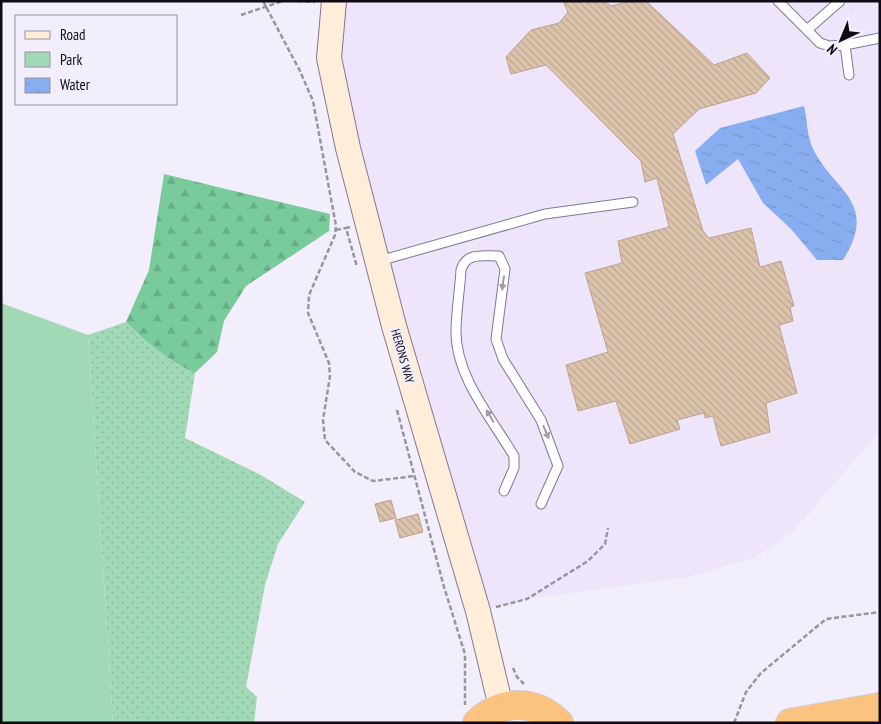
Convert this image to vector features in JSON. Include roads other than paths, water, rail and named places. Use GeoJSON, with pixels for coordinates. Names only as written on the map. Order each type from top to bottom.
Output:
{"type":"FeatureCollection","features":[{"type":"Feature","properties":{"kind":"highway"},"geometry":{"type":"LineString","coordinates":[[471,716],[487,713],[500,706],[525,705],[554,718],[574,723]]}},
{"type":"Feature","properties":{"kind":"highway"},"geometry":{"type":"LineString","coordinates":[[790,723],[880,707]]}},
{"type":"Feature","properties":{"kind":"street","name":"HERONS WAY"},"geometry":{"type":"LineString","coordinates":[[334,1],[329,58],[348,148],[379,261],[466,614],[500,706]]}},
{"type":"Feature","properties":{"kind":"lane"},"geometry":{"type":"LineString","coordinates":[[778,1],[824,45],[844,45],[880,38]]}},
{"type":"Feature","properties":{"kind":"lane"},"geometry":{"type":"LineString","coordinates":[[807,30],[840,1]]}},
{"type":"Feature","properties":{"kind":"lane"},"geometry":{"type":"LineString","coordinates":[[844,45],[849,75]]}},
{"type":"Feature","properties":{"kind":"lane"},"geometry":{"type":"LineString","coordinates":[[379,261],[545,214],[634,202]]}},
{"type":"Feature","properties":{"kind":"lane"},"geometry":{"type":"LineString","coordinates":[[504,491],[514,468],[514,456],[471,384],[460,358],[456,333],[461,270],[464,261],[469,257],[499,256],[504,262],[505,269],[496,339],[503,359],[542,420],[558,466],[541,504]]}},
{"type":"Feature","properties":{"kind":"water"},"geometry":{"type":"Polygon","coordinates":[[[804,106],[811,144],[819,160],[855,209],[857,223],[853,239],[843,260],[817,260],[791,229],[763,203],[738,159],[706,185],[695,151],[720,128],[804,106]]]}}]}
